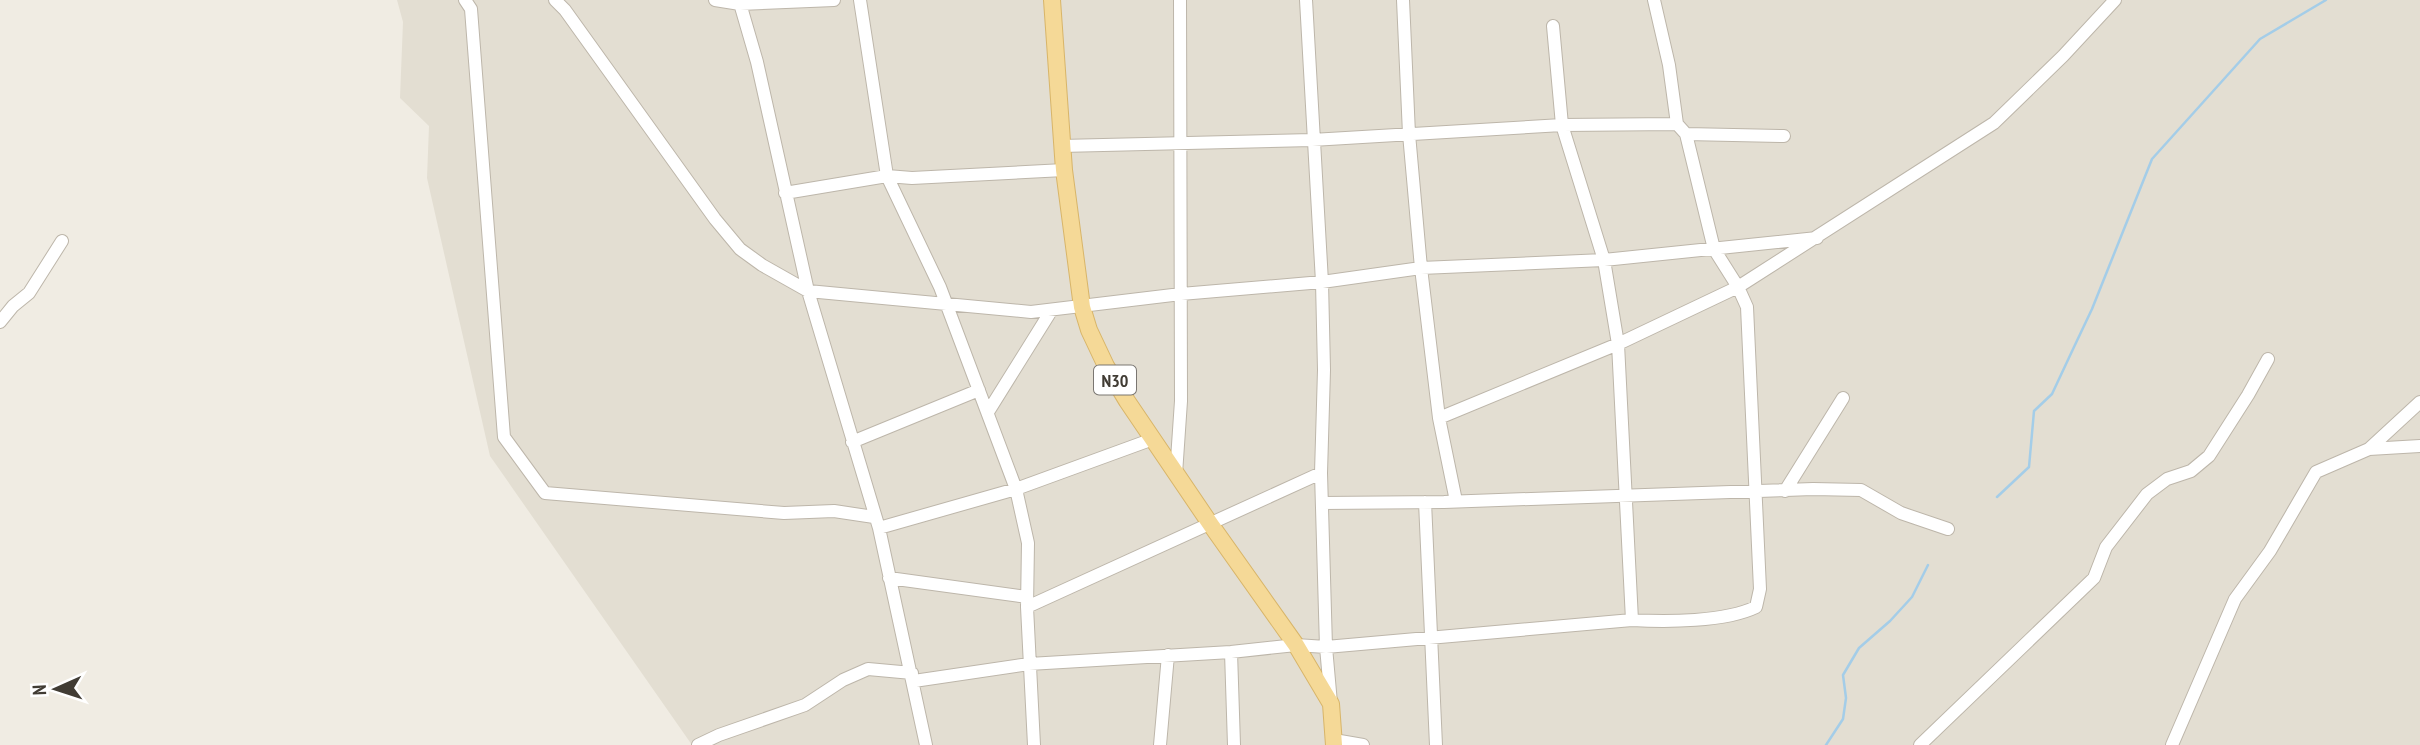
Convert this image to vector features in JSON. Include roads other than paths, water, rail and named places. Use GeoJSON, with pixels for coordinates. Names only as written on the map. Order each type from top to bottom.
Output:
{"type":"FeatureCollection","features":[{"type":"Feature","properties":{"kind":"main road","name":"N30"},"geometry":{"type":"LineString","coordinates":[[1052,0],[1061,146],[1082,307],[1106,366],[1176,474],[1296,645],[1331,704],[1334,742]]}},
{"type":"Feature","properties":{"kind":"street"},"geometry":{"type":"LineString","coordinates":[[465,0],[471,9],[481,117],[504,436],[545,493],[784,513],[834,511],[877,522],[1016,489],[1153,439]]}},
{"type":"Feature","properties":{"kind":"street"},"geometry":{"type":"LineString","coordinates":[[555,0],[565,10],[715,219],[740,249],[808,291],[1031,312],[1051,311],[1181,294],[1322,282],[1421,268],[1604,260],[1816,238]]}},
{"type":"Feature","properties":{"kind":"street"},"geometry":{"type":"LineString","coordinates":[[715,0],[834,0]]}},
{"type":"Feature","properties":{"kind":"street"},"geometry":{"type":"LineString","coordinates":[[860,0],[887,176],[946,304],[1016,489],[1028,543],[1027,602],[1034,745]]}},
{"type":"Feature","properties":{"kind":"street"},"geometry":{"type":"LineString","coordinates":[[1176,474],[1181,401],[1181,0]]}},
{"type":"Feature","properties":{"kind":"street"},"geometry":{"type":"LineString","coordinates":[[1306,0],[1322,282],[1324,370],[1321,474],[1326,647],[1331,704]]}},
{"type":"Feature","properties":{"kind":"street"},"geometry":{"type":"LineString","coordinates":[[1403,0],[1409,134],[1421,268],[1438,418],[1456,501]]}},
{"type":"Feature","properties":{"kind":"street"},"geometry":{"type":"LineString","coordinates":[[698,745],[719,734],[805,705],[843,680],[868,669],[913,677],[1029,664],[1231,652],[1296,645],[1326,647],[1632,620],[1662,621],[1741,614],[1756,607],[1760,589],[1747,307],[1714,249],[1681,129],[1654,0]]}},
{"type":"Feature","properties":{"kind":"street"},"geometry":{"type":"LineString","coordinates":[[1438,418],[1619,344],[1738,287],[1994,123],[2063,56],[2115,0]]}},
{"type":"Feature","properties":{"kind":"street"},"geometry":{"type":"LineString","coordinates":[[739,2],[757,62],[808,291],[877,522],[926,745]]}},
{"type":"Feature","properties":{"kind":"street"},"geometry":{"type":"LineString","coordinates":[[1553,26],[1562,125],[1604,260],[1619,344],[1632,620]]}},
{"type":"Feature","properties":{"kind":"street"},"geometry":{"type":"LineString","coordinates":[[1061,146],[1312,140],[1562,125],[1784,136]]}},
{"type":"Feature","properties":{"kind":"street"},"geometry":{"type":"LineString","coordinates":[[785,193],[887,176],[912,178],[1064,170]]}},
{"type":"Feature","properties":{"kind":"street"},"geometry":{"type":"LineString","coordinates":[[0,322],[13,306],[29,293],[62,241]]}},
{"type":"Feature","properties":{"kind":"street"},"geometry":{"type":"LineString","coordinates":[[988,412],[1051,311]]}},
{"type":"Feature","properties":{"kind":"street"},"geometry":{"type":"LineString","coordinates":[[1920,745],[2094,578],[2106,547],[2147,494],[2167,479],[2192,471],[2209,456],[2248,395],[2267,359]]}},
{"type":"Feature","properties":{"kind":"street"},"geometry":{"type":"LineString","coordinates":[[852,442],[979,390]]}},
{"type":"Feature","properties":{"kind":"street"},"geometry":{"type":"LineString","coordinates":[[1785,491],[1843,398]]}},
{"type":"Feature","properties":{"kind":"street"},"geometry":{"type":"LineString","coordinates":[[2172,745],[2235,599],[2270,551],[2316,472],[2369,449],[2420,401]]}},
{"type":"Feature","properties":{"kind":"street"},"geometry":{"type":"LineString","coordinates":[[2369,449],[2420,446]]}},
{"type":"Feature","properties":{"kind":"street"},"geometry":{"type":"LineString","coordinates":[[889,578],[1027,602],[1211,525],[1321,474]]}},
{"type":"Feature","properties":{"kind":"street"},"geometry":{"type":"LineString","coordinates":[[1322,503],[1861,490],[1901,513],[1948,529]]}},
{"type":"Feature","properties":{"kind":"street"},"geometry":{"type":"LineString","coordinates":[[1425,502],[1436,745]]}},
{"type":"Feature","properties":{"kind":"street"},"geometry":{"type":"LineString","coordinates":[[1231,652],[1234,745]]}},
{"type":"Feature","properties":{"kind":"street"},"geometry":{"type":"LineString","coordinates":[[1160,745],[1168,654]]}},
{"type":"Feature","properties":{"kind":"street"},"geometry":{"type":"LineString","coordinates":[[1334,742],[1363,745]]}},
{"type":"Feature","properties":{"kind":"waterway"},"geometry":{"type":"LineString","coordinates":[[1997,497],[2029,467],[2034,411],[2052,394],[2092,309],[2152,159],[2260,39],[2326,0]]}},
{"type":"Feature","properties":{"kind":"waterway"},"geometry":{"type":"LineString","coordinates":[[1826,745],[1843,719],[1846,698],[1843,675],[1859,648],[1912,597],[1928,565]]}}]}
